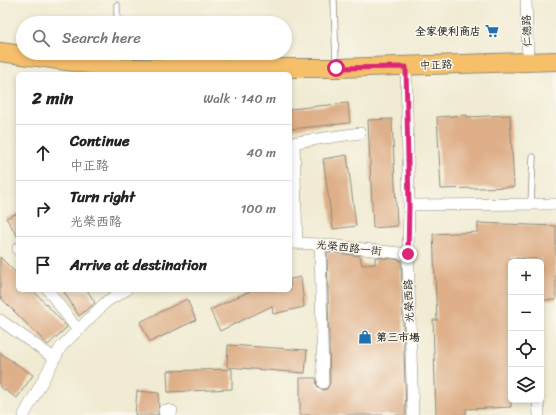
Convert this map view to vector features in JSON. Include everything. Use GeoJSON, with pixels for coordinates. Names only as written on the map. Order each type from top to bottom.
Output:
{"type":"FeatureCollection","features":[{"type":"Feature","properties":{"kind":"main road","name":"中正路"},"geometry":{"type":"LineString","coordinates":[[3,53],[16,54]]}},
{"type":"Feature","properties":{"kind":"main road","name":"中正路"},"geometry":{"type":"LineString","coordinates":[[118,60],[336,68],[406,67],[556,61]]}},
{"type":"Feature","properties":{"kind":"street","name":"仁德路"},"geometry":{"type":"LineString","coordinates":[[526,0],[528,62]]}},
{"type":"Feature","properties":{"kind":"street","name":"光榮西路"},"geometry":{"type":"LineString","coordinates":[[406,67],[409,206],[408,254],[413,415]]}},
{"type":"Feature","properties":{"kind":"street"},"geometry":{"type":"LineString","coordinates":[[294,243],[292,143],[360,133]]}},
{"type":"Feature","properties":{"kind":"street"},"geometry":{"type":"LineString","coordinates":[[409,206],[556,204]]}},
{"type":"Feature","properties":{"kind":"street","name":"光榮西路一街"},"geometry":{"type":"LineString","coordinates":[[294,243],[320,244],[408,254]]}},
{"type":"Feature","properties":{"kind":"street"},"geometry":{"type":"LineString","coordinates":[[320,244],[323,383]]}},
{"type":"Feature","properties":{"kind":"street"},"geometry":{"type":"LineString","coordinates":[[49,292],[77,329]]}},
{"type":"Feature","properties":{"kind":"street"},"geometry":{"type":"LineString","coordinates":[[24,415],[61,347],[113,293]]}},
{"type":"Feature","properties":{"kind":"street"},"geometry":{"type":"LineString","coordinates":[[0,320],[54,358]]}},
{"type":"Feature","properties":{"kind":"street"},"geometry":{"type":"LineString","coordinates":[[538,403],[539,415]]}},
{"type":"Feature","properties":{"kind":"lane"},"geometry":{"type":"LineString","coordinates":[[334,0],[336,68]]}},
{"type":"Feature","properties":{"kind":"lane"},"geometry":{"type":"LineString","coordinates":[[117,5],[117,16]]}},
{"type":"Feature","properties":{"kind":"lane"},"geometry":{"type":"LineString","coordinates":[[531,204],[533,157]]}},
{"type":"Feature","properties":{"kind":"building"},"geometry":{"type":"Polygon","coordinates":[[[348,103],[350,123],[292,129],[292,109],[348,103]]]}},
{"type":"Feature","properties":{"kind":"building"},"geometry":{"type":"Polygon","coordinates":[[[467,115],[467,117],[510,115],[514,187],[441,189],[437,117],[467,115]]]}},
{"type":"Feature","properties":{"kind":"building"},"geometry":{"type":"Polygon","coordinates":[[[392,119],[397,226],[373,228],[368,120],[392,119]]]}},
{"type":"Feature","properties":{"kind":"building"},"geometry":{"type":"Polygon","coordinates":[[[347,155],[356,226],[333,229],[323,159],[347,155]]]}},
{"type":"Feature","properties":{"kind":"building"},"geometry":{"type":"Polygon","coordinates":[[[16,214],[16,234],[6,218],[16,214]]]}},
{"type":"Feature","properties":{"kind":"building"},"geometry":{"type":"Polygon","coordinates":[[[478,223],[556,226],[556,300],[544,300],[544,259],[508,259],[508,403],[511,403],[511,407],[466,409],[466,415],[436,415],[433,320],[437,320],[433,234],[478,232],[478,223]]]}},
{"type":"Feature","properties":{"kind":"building","name":"第三市場"},"geometry":{"type":"Polygon","coordinates":[[[327,252],[360,256],[362,265],[375,264],[375,257],[401,260],[406,415],[300,415],[300,378],[316,378],[317,386],[323,390],[327,389],[330,383],[327,252]]]}},
{"type":"Feature","properties":{"kind":"building"},"geometry":{"type":"Polygon","coordinates":[[[0,257],[16,273],[16,292],[35,292],[67,327],[48,345],[0,297],[0,257]]]}},
{"type":"Feature","properties":{"kind":"building"},"geometry":{"type":"Polygon","coordinates":[[[301,277],[304,307],[273,314],[272,306],[220,331],[210,310],[248,292],[292,292],[292,279],[301,277]]]}},
{"type":"Feature","properties":{"kind":"building"},"geometry":{"type":"Polygon","coordinates":[[[64,292],[88,292],[95,303],[79,316],[64,292]]]}},
{"type":"Feature","properties":{"kind":"building"},"geometry":{"type":"Polygon","coordinates":[[[187,299],[196,320],[150,342],[140,322],[187,299]]]}},
{"type":"Feature","properties":{"kind":"building"},"geometry":{"type":"Polygon","coordinates":[[[228,345],[307,350],[305,373],[227,367],[228,345]]]}},
{"type":"Feature","properties":{"kind":"building"},"geometry":{"type":"Polygon","coordinates":[[[0,353],[33,375],[17,398],[0,387],[0,353]]]}},
{"type":"Feature","properties":{"kind":"building"},"geometry":{"type":"Polygon","coordinates":[[[232,369],[232,389],[168,392],[167,371],[232,369]]]}},
{"type":"Feature","properties":{"kind":"building"},"geometry":{"type":"Polygon","coordinates":[[[137,391],[159,393],[158,415],[135,415],[137,391]]]}},
{"type":"Feature","properties":{"kind":"place","name":"全家便利商店"},"geometry":{"type":"Point","coordinates":[492,31]}},
{"type":"Feature","properties":{"kind":"place","name":"第三市場"},"geometry":{"type":"Point","coordinates":[365,337]}},
{"type":"Feature","properties":{"kind":"route"},"geometry":{"type":"LineString","coordinates":[[336,68],[406,67],[409,206],[408,254]]}}]}
